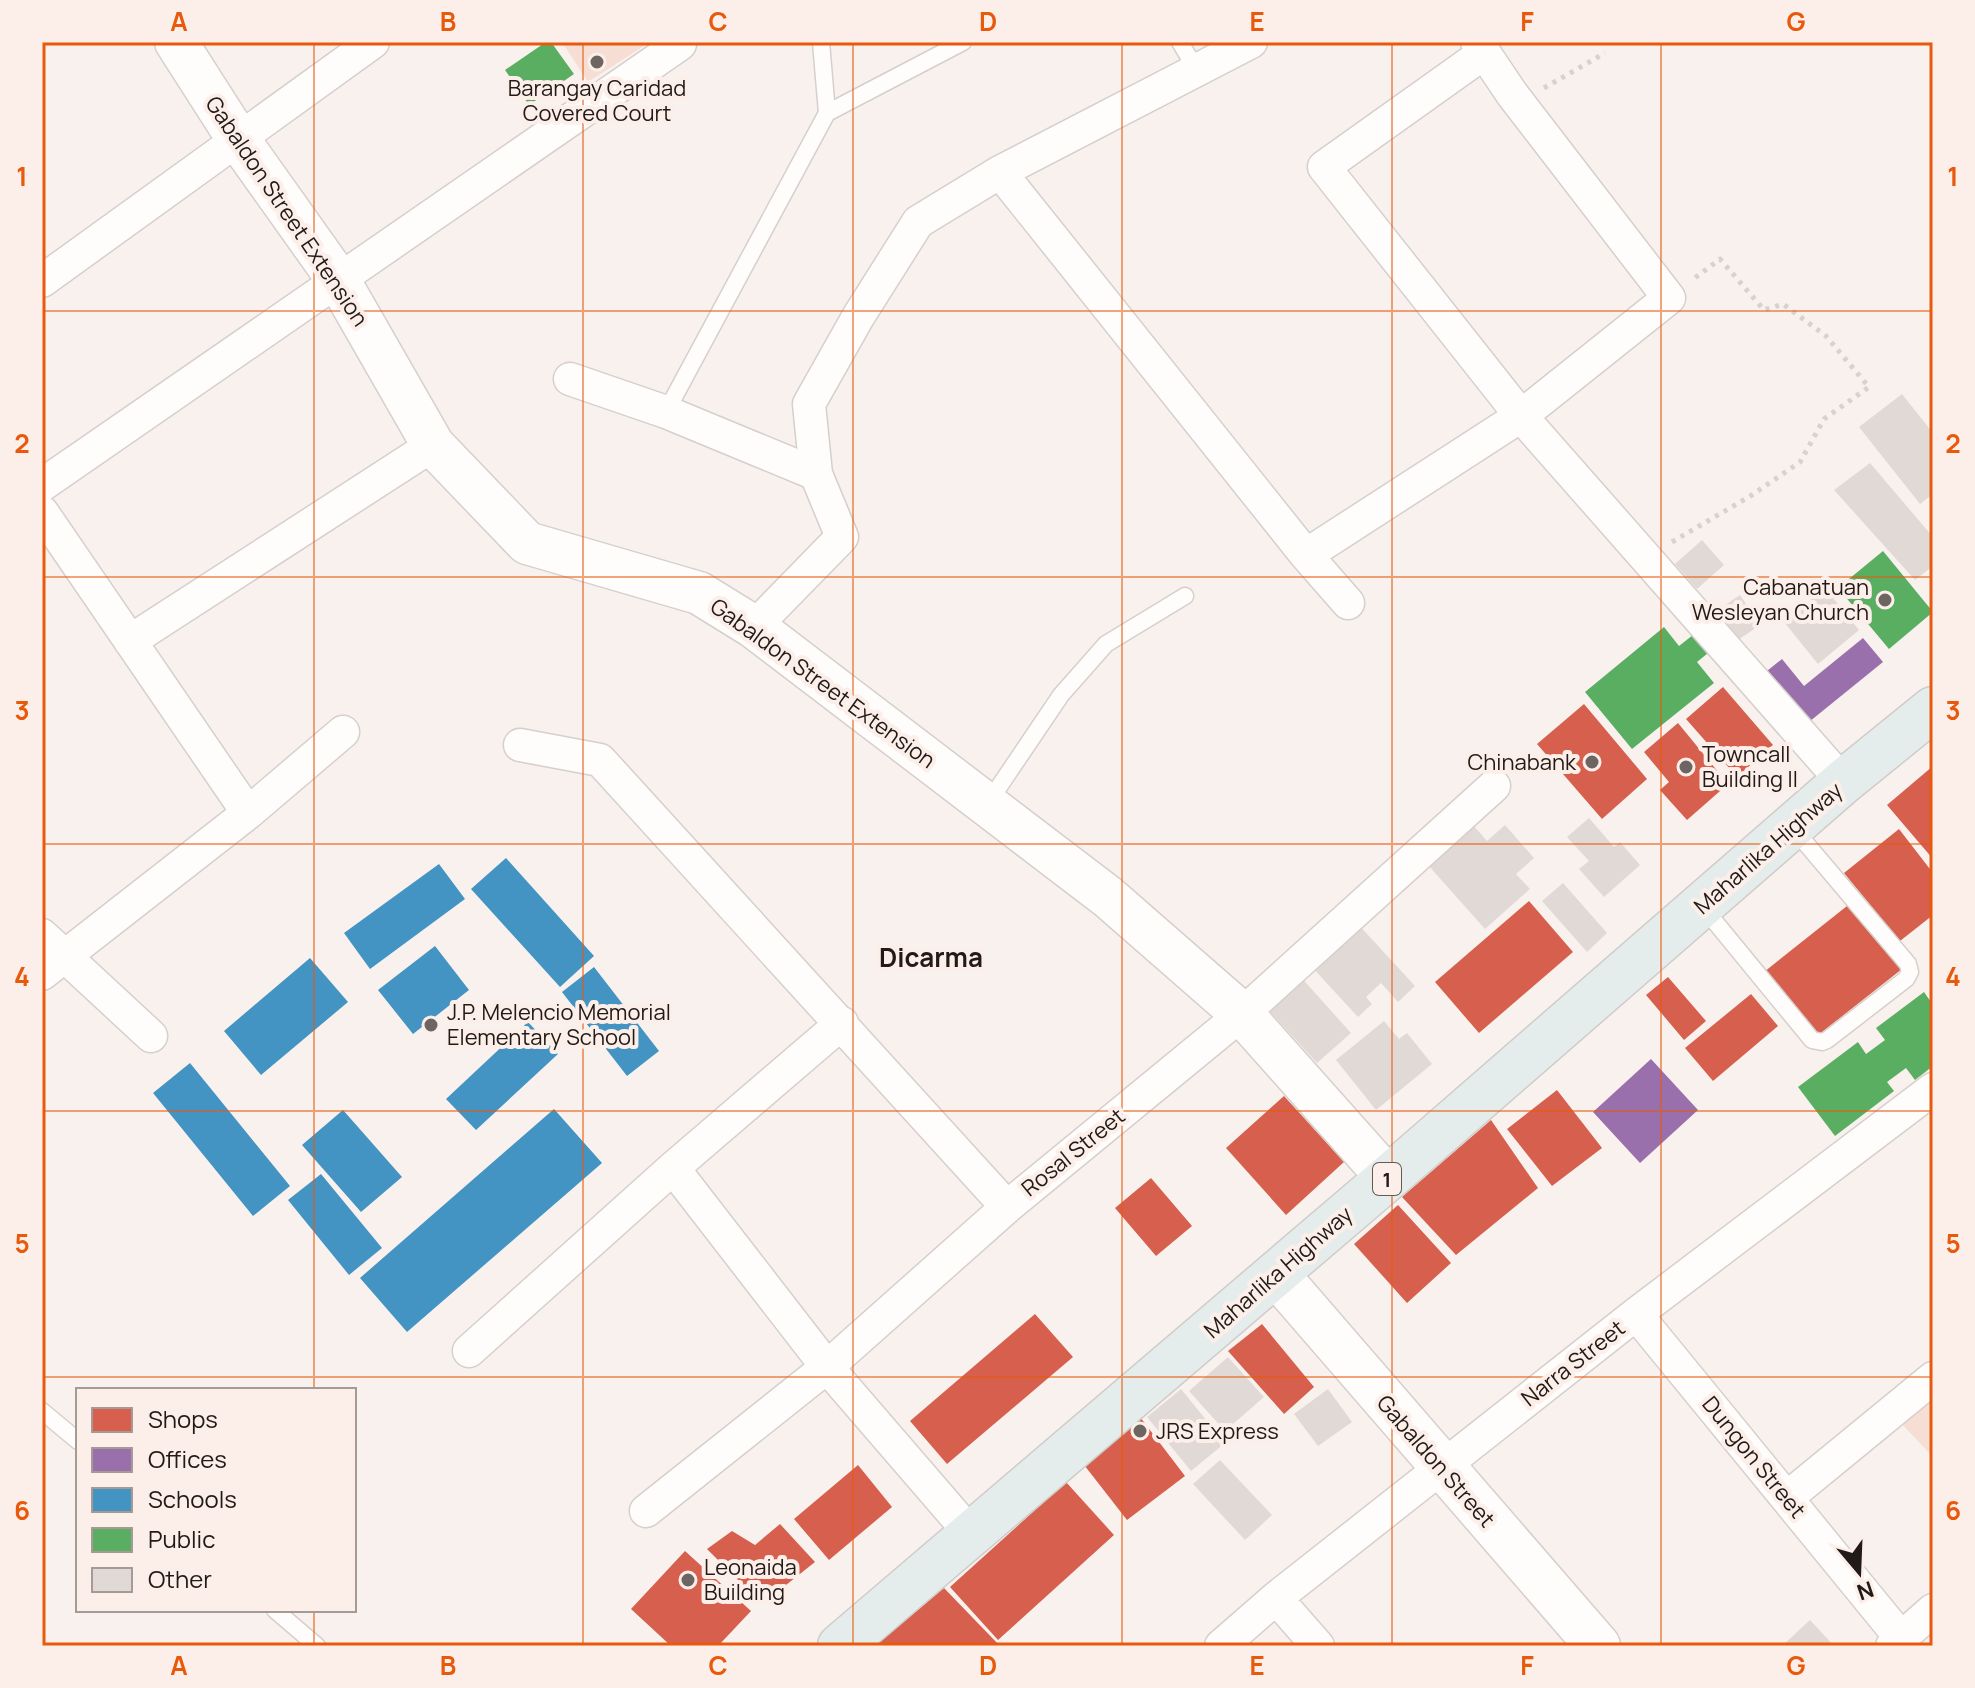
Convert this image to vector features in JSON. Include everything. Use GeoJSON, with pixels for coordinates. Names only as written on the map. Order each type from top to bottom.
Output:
{"type":"FeatureCollection","features":[{"type":"Feature","properties":{"kind":"main road","name":"Maharlika Highway"},"geometry":{"type":"LineString","coordinates":[[840,1646],[1388,1178],[1843,782],[1933,709]]}},
{"type":"Feature","properties":{"kind":"main road","name":"Gabaldon Street"},"geometry":{"type":"LineString","coordinates":[[1276,1274],[1598,1646]]}},
{"type":"Feature","properties":{"kind":"street","name":"Gabaldon Street Extension"},"geometry":{"type":"LineString","coordinates":[[176,42],[238,139],[339,281],[433,445],[527,543],[699,593],[754,627],[1108,897],[1242,1014],[1388,1178]]}},
{"type":"Feature","properties":{"kind":"street"},"geometry":{"type":"LineString","coordinates":[[42,281],[373,42]]}},
{"type":"Feature","properties":{"kind":"street"},"geometry":{"type":"LineString","coordinates":[[754,627],[842,537],[816,474],[809,404],[858,317],[918,222],[1000,172],[1251,42]]}},
{"type":"Feature","properties":{"kind":"street"},"geometry":{"type":"LineString","coordinates":[[42,485],[680,44]]}},
{"type":"Feature","properties":{"kind":"street"},"geometry":{"type":"LineString","coordinates":[[1306,555],[1521,416],[1669,298],[1519,103],[1480,47],[1324,167],[1521,416],[1843,782]]}},
{"type":"Feature","properties":{"kind":"street"},"geometry":{"type":"LineString","coordinates":[[1000,172],[1306,555],[1348,603]]}},
{"type":"Feature","properties":{"kind":"street"},"geometry":{"type":"LineString","coordinates":[[570,379],[666,412],[816,474]]}},
{"type":"Feature","properties":{"kind":"street"},"geometry":{"type":"LineString","coordinates":[[130,641],[433,445]]}},
{"type":"Feature","properties":{"kind":"street"},"geometry":{"type":"LineString","coordinates":[[42,512],[248,813]]}},
{"type":"Feature","properties":{"kind":"street"},"geometry":{"type":"LineString","coordinates":[[151,1036],[49,955],[248,813],[343,732]]}},
{"type":"Feature","properties":{"kind":"street"},"geometry":{"type":"LineString","coordinates":[[520,745],[600,760],[1007,1207]]}},
{"type":"Feature","properties":{"kind":"street","name":"Rosal Street"},"geometry":{"type":"LineString","coordinates":[[646,1511],[827,1367],[1007,1207],[1242,1014],[1494,786]]}},
{"type":"Feature","properties":{"kind":"street"},"geometry":{"type":"LineString","coordinates":[[469,1351],[673,1168],[842,1023]]}},
{"type":"Feature","properties":{"kind":"street","name":"Narra Street"},"geometry":{"type":"LineString","coordinates":[[1221,1646],[1276,1598],[1636,1314],[1933,1089]]}},
{"type":"Feature","properties":{"kind":"street"},"geometry":{"type":"LineString","coordinates":[[673,1168],[827,1367],[971,1534]]}},
{"type":"Feature","properties":{"kind":"street","name":"Dungon Street"},"geometry":{"type":"LineString","coordinates":[[1636,1314],[1788,1497],[1896,1642]]}},
{"type":"Feature","properties":{"kind":"street"},"geometry":{"type":"LineString","coordinates":[[1788,1497],[1933,1378]]}},
{"type":"Feature","properties":{"kind":"street"},"geometry":{"type":"LineString","coordinates":[[1276,1598],[1318,1646]]}},
{"type":"Feature","properties":{"kind":"street"},"geometry":{"type":"LineString","coordinates":[[1896,1642],[1933,1610]]}},
{"type":"Feature","properties":{"kind":"lane"},"geometry":{"type":"LineString","coordinates":[[666,412],[827,113],[821,42]]}},
{"type":"Feature","properties":{"kind":"lane"},"geometry":{"type":"LineString","coordinates":[[827,113],[963,42]]}},
{"type":"Feature","properties":{"kind":"lane"},"geometry":{"type":"LineString","coordinates":[[1180,42],[1197,71]]}},
{"type":"Feature","properties":{"kind":"lane"},"geometry":{"type":"LineString","coordinates":[[987,805],[1061,695],[1106,644],[1185,596]]}},
{"type":"Feature","properties":{"kind":"lane"},"geometry":{"type":"LineString","coordinates":[[1701,905],[1812,1040],[1817,1042],[1827,1040],[1906,979],[1910,972],[1908,964],[1792,826]]}},
{"type":"Feature","properties":{"kind":"lane"},"geometry":{"type":"LineString","coordinates":[[42,1411],[76,1439]]}},
{"type":"Feature","properties":{"kind":"lane"},"geometry":{"type":"LineString","coordinates":[[277,1612],[317,1646]]}},
{"type":"Feature","properties":{"kind":"path"},"geometry":{"type":"LineString","coordinates":[[1519,103],[1605,53]]}},
{"type":"Feature","properties":{"kind":"path"},"geometry":{"type":"LineString","coordinates":[[1646,557],[1752,495],[1800,462],[1824,419],[1869,387],[1826,336],[1783,304],[1764,310],[1720,259],[1669,298]]}},
{"type":"Feature","properties":{"kind":"shaded area","name":"Barangay Caridad Covered Court"},"geometry":{"type":"Polygon","coordinates":[[[562,42],[650,42],[588,82],[562,42]]]}},
{"type":"Feature","properties":{"kind":"shaded area"},"geometry":{"type":"Polygon","coordinates":[[[1933,1395],[1933,1457],[1900,1422],[1933,1395]]]}},
{"type":"Feature","properties":{"kind":"building: Shops"},"geometry":{"type":"Polygon","coordinates":[[[1723,687],[1773,745],[1737,777],[1686,719],[1723,687]]]}},
{"type":"Feature","properties":{"kind":"building: Shops","name":"Chinabank"},"geometry":{"type":"Polygon","coordinates":[[[1584,704],[1647,779],[1602,819],[1537,744],[1584,704]]]}},
{"type":"Feature","properties":{"kind":"building: Shops","name":"Towncall Building II"},"geometry":{"type":"Polygon","coordinates":[[[1678,723],[1728,784],[1687,820],[1660,790],[1669,782],[1644,752],[1678,723]]]}},
{"type":"Feature","properties":{"kind":"building: Shops"},"geometry":{"type":"Polygon","coordinates":[[[1933,766],[1933,859],[1887,805],[1933,766]]]}},
{"type":"Feature","properties":{"kind":"building: Shops"},"geometry":{"type":"Polygon","coordinates":[[[1899,829],[1933,873],[1933,915],[1900,941],[1844,873],[1899,829]]]}},
{"type":"Feature","properties":{"kind":"building: Shops"},"geometry":{"type":"Polygon","coordinates":[[[1529,901],[1573,952],[1479,1033],[1435,982],[1529,901]]]}},
{"type":"Feature","properties":{"kind":"building: Shops"},"geometry":{"type":"Polygon","coordinates":[[[1847,906],[1902,969],[1817,1036],[1764,972],[1847,906]]]}},
{"type":"Feature","properties":{"kind":"building: Shops"},"geometry":{"type":"Polygon","coordinates":[[[1668,977],[1706,1021],[1684,1040],[1646,995],[1668,977]]]}},
{"type":"Feature","properties":{"kind":"building: Shops"},"geometry":{"type":"Polygon","coordinates":[[[1751,994],[1778,1026],[1713,1081],[1685,1048],[1751,994]]]}},
{"type":"Feature","properties":{"kind":"building: Shops"},"geometry":{"type":"Polygon","coordinates":[[[1557,1090],[1602,1148],[1552,1186],[1507,1129],[1557,1090]]]}},
{"type":"Feature","properties":{"kind":"building: Shops"},"geometry":{"type":"Polygon","coordinates":[[[1284,1096],[1344,1162],[1286,1215],[1226,1148],[1284,1096]]]}},
{"type":"Feature","properties":{"kind":"building: Shops"},"geometry":{"type":"Polygon","coordinates":[[[1491,1120],[1538,1188],[1456,1255],[1402,1197],[1491,1120]]]}},
{"type":"Feature","properties":{"kind":"building: Shops"},"geometry":{"type":"Polygon","coordinates":[[[1151,1178],[1192,1226],[1156,1256],[1115,1208],[1151,1178]]]}},
{"type":"Feature","properties":{"kind":"building: Shops"},"geometry":{"type":"Polygon","coordinates":[[[1398,1205],[1451,1263],[1407,1303],[1354,1244],[1398,1205]]]}},
{"type":"Feature","properties":{"kind":"building: Shops"},"geometry":{"type":"Polygon","coordinates":[[[1035,1314],[1073,1357],[947,1464],[910,1421],[1035,1314]]]}},
{"type":"Feature","properties":{"kind":"building: Shops"},"geometry":{"type":"Polygon","coordinates":[[[1262,1324],[1314,1387],[1284,1414],[1228,1351],[1262,1324]]]}},
{"type":"Feature","properties":{"kind":"building: Shops"},"geometry":{"type":"Polygon","coordinates":[[[1140,1417],[1185,1476],[1127,1520],[1081,1461],[1140,1417]]]}},
{"type":"Feature","properties":{"kind":"building: Shops"},"geometry":{"type":"Polygon","coordinates":[[[858,1465],[892,1507],[829,1560],[794,1519],[858,1465]]]}},
{"type":"Feature","properties":{"kind":"building: Shops"},"geometry":{"type":"Polygon","coordinates":[[[1066,1482],[1114,1535],[998,1640],[950,1587],[1066,1482]]]}},
{"type":"Feature","properties":{"kind":"building: Shops"},"geometry":{"type":"Polygon","coordinates":[[[780,1524],[815,1562],[762,1604],[707,1549],[732,1531],[755,1545],[780,1524]]]}},
{"type":"Feature","properties":{"kind":"building: Shops","name":"Leonaida Building"},"geometry":{"type":"Polygon","coordinates":[[[685,1551],[751,1611],[718,1646],[671,1646],[631,1609],[685,1551]]]}},
{"type":"Feature","properties":{"kind":"building: Shops"},"geometry":{"type":"Polygon","coordinates":[[[944,1588],[1000,1646],[874,1646],[944,1588]]]}},
{"type":"Feature","properties":{"kind":"building: Offices"},"geometry":{"type":"Polygon","coordinates":[[[1863,638],[1883,662],[1804,726],[1762,675],[1782,659],[1804,686],[1863,638]]]}},
{"type":"Feature","properties":{"kind":"building: Offices"},"geometry":{"type":"Polygon","coordinates":[[[1651,1059],[1698,1110],[1640,1163],[1593,1112],[1651,1059]]]}},
{"type":"Feature","properties":{"kind":"building: Schools"},"geometry":{"type":"Polygon","coordinates":[[[506,858],[594,956],[560,987],[471,889],[506,858]]]}},
{"type":"Feature","properties":{"kind":"building: Schools"},"geometry":{"type":"Polygon","coordinates":[[[439,864],[465,899],[370,969],[344,933],[439,864]]]}},
{"type":"Feature","properties":{"kind":"building: Schools"},"geometry":{"type":"Polygon","coordinates":[[[435,946],[469,990],[413,1034],[378,990],[435,946]]]}},
{"type":"Feature","properties":{"kind":"building: Schools"},"geometry":{"type":"Polygon","coordinates":[[[310,958],[348,1002],[261,1075],[224,1031],[310,958]]]}},
{"type":"Feature","properties":{"kind":"building: Schools"},"geometry":{"type":"Polygon","coordinates":[[[594,967],[659,1051],[627,1076],[562,992],[594,967]]]}},
{"type":"Feature","properties":{"kind":"building: Schools"},"geometry":{"type":"Polygon","coordinates":[[[528,1022],[558,1054],[476,1130],[446,1099],[528,1022]]]}},
{"type":"Feature","properties":{"kind":"building: Schools"},"geometry":{"type":"Polygon","coordinates":[[[190,1063],[290,1186],[253,1216],[153,1093],[190,1063]]]}},
{"type":"Feature","properties":{"kind":"building: Schools"},"geometry":{"type":"Polygon","coordinates":[[[554,1109],[602,1163],[407,1332],[360,1278],[554,1109]]]}},
{"type":"Feature","properties":{"kind":"building: Schools"},"geometry":{"type":"Polygon","coordinates":[[[343,1110],[402,1177],[361,1212],[302,1145],[343,1110]]]}},
{"type":"Feature","properties":{"kind":"building: Schools"},"geometry":{"type":"Polygon","coordinates":[[[321,1174],[382,1248],[349,1275],[288,1200],[321,1174]]]}},
{"type":"Feature","properties":{"kind":"building: Public"},"geometry":{"type":"Polygon","coordinates":[[[546,42],[551,42],[574,74],[529,105],[505,70],[546,42]]]}},
{"type":"Feature","properties":{"kind":"building: Public","name":"Cabanatuan Wesleyan Church"},"geometry":{"type":"Polygon","coordinates":[[[1883,551],[1933,612],[1889,649],[1838,588],[1883,551]]]}},
{"type":"Feature","properties":{"kind":"building: Public"},"geometry":{"type":"Polygon","coordinates":[[[1664,627],[1679,646],[1698,631],[1713,649],[1697,662],[1714,683],[1632,749],[1585,692],[1664,627]]]}},
{"type":"Feature","properties":{"kind":"building: Public"},"geometry":{"type":"Polygon","coordinates":[[[1924,992],[1933,1005],[1933,1066],[1915,1080],[1906,1068],[1887,1082],[1894,1091],[1835,1136],[1798,1087],[1858,1042],[1866,1054],[1885,1040],[1876,1028],[1924,992]]]}},
{"type":"Feature","properties":{"kind":"building: Other"},"geometry":{"type":"Polygon","coordinates":[[[1902,394],[1933,433],[1933,494],[1920,504],[1859,427],[1902,394]]]}},
{"type":"Feature","properties":{"kind":"building: Other"},"geometry":{"type":"Polygon","coordinates":[[[1870,463],[1933,537],[1933,566],[1915,580],[1834,490],[1870,463]]]}},
{"type":"Feature","properties":{"kind":"building: Other"},"geometry":{"type":"Polygon","coordinates":[[[1702,540],[1724,565],[1697,589],[1675,564],[1702,540]]]}},
{"type":"Feature","properties":{"kind":"building: Other"},"geometry":{"type":"Polygon","coordinates":[[[1825,588],[1859,630],[1818,664],[1784,622],[1825,588]]]}},
{"type":"Feature","properties":{"kind":"building: Other"},"geometry":{"type":"Polygon","coordinates":[[[1740,595],[1760,625],[1732,644],[1712,614],[1740,595]]]}},
{"type":"Feature","properties":{"kind":"building: Other"},"geometry":{"type":"Polygon","coordinates":[[[1589,818],[1614,847],[1620,842],[1640,865],[1604,897],[1579,869],[1589,861],[1567,837],[1589,818]]]}},
{"type":"Feature","properties":{"kind":"building: Other"},"geometry":{"type":"Polygon","coordinates":[[[1473,825],[1487,841],[1505,825],[1534,858],[1516,874],[1530,889],[1485,929],[1428,865],[1473,825]]]}},
{"type":"Feature","properties":{"kind":"building: Other"},"geometry":{"type":"Polygon","coordinates":[[[1563,883],[1607,933],[1587,952],[1542,901],[1563,883]]]}},
{"type":"Feature","properties":{"kind":"building: Other"},"geometry":{"type":"Polygon","coordinates":[[[1357,923],[1415,986],[1398,1002],[1381,983],[1366,997],[1372,1004],[1358,1017],[1310,965],[1357,923]]]}},
{"type":"Feature","properties":{"kind":"building: Other"},"geometry":{"type":"Polygon","coordinates":[[[1299,975],[1351,1033],[1317,1063],[1265,1006],[1299,975]]]}},
{"type":"Feature","properties":{"kind":"building: Other"},"geometry":{"type":"Polygon","coordinates":[[[1384,1021],[1399,1039],[1407,1033],[1432,1064],[1376,1110],[1336,1060],[1384,1021]]]}},
{"type":"Feature","properties":{"kind":"building: Other"},"geometry":{"type":"Polygon","coordinates":[[[1228,1357],[1264,1397],[1225,1431],[1189,1391],[1228,1357]]]}},
{"type":"Feature","properties":{"kind":"building: Other"},"geometry":{"type":"Polygon","coordinates":[[[1181,1389],[1225,1443],[1191,1471],[1147,1417],[1181,1389]]]}},
{"type":"Feature","properties":{"kind":"building: Other"},"geometry":{"type":"Polygon","coordinates":[[[1328,1389],[1352,1422],[1318,1446],[1294,1414],[1328,1389]]]}},
{"type":"Feature","properties":{"kind":"building: Other"},"geometry":{"type":"Polygon","coordinates":[[[1220,1460],[1272,1515],[1245,1540],[1193,1484],[1220,1460]]]}},
{"type":"Feature","properties":{"kind":"building: Other"},"geometry":{"type":"Polygon","coordinates":[[[1810,1620],[1834,1646],[1782,1646],[1810,1620]]]}},
{"type":"Feature","properties":{"kind":"place","name":"Barangay Caridad Covered Court"},"geometry":{"type":"Point","coordinates":[597,62]}},
{"type":"Feature","properties":{"kind":"place","name":"Cabanatuan Wesleyan Church"},"geometry":{"type":"Point","coordinates":[1885,600]}},
{"type":"Feature","properties":{"kind":"place","name":"Chinabank"},"geometry":{"type":"Point","coordinates":[1592,762]}},
{"type":"Feature","properties":{"kind":"place","name":"Towncall Building II"},"geometry":{"type":"Point","coordinates":[1686,767]}},
{"type":"Feature","properties":{"kind":"place","name":"J.P. Melencio Memorial Elementary School"},"geometry":{"type":"Point","coordinates":[431,1025]}},
{"type":"Feature","properties":{"kind":"place","name":"JRS Express"},"geometry":{"type":"Point","coordinates":[1140,1431]}},
{"type":"Feature","properties":{"kind":"place","name":"Leonaida Building"},"geometry":{"type":"Point","coordinates":[688,1580]}},
{"type":"Feature","properties":{"kind":"district","name":"Dicarma"},"geometry":{"type":"Point","coordinates":[931,957]}}]}
